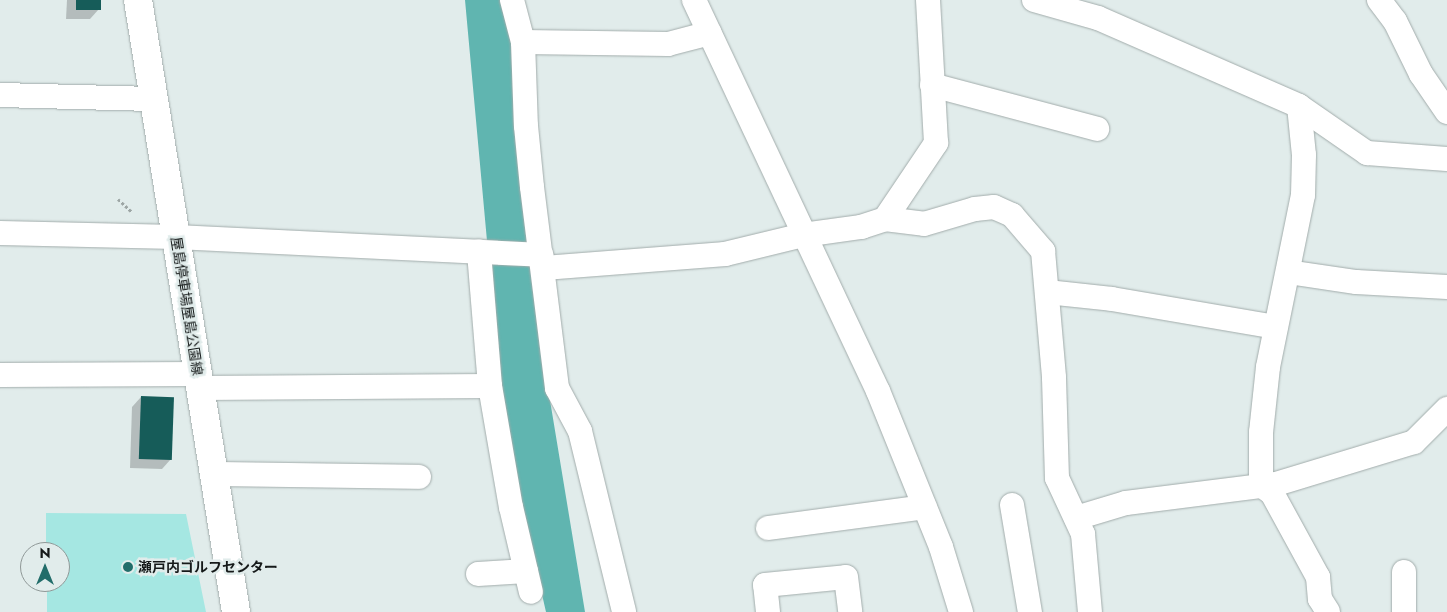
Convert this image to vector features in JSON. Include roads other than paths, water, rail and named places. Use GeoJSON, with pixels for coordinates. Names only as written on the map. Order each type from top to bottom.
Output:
{"type":"FeatureCollection","features":[{"type":"Feature","properties":{"kind":"main road","name":"屋島停車場屋島公園線"},"geometry":{"type":"LineString","coordinates":[[138,0],[212,474],[236,612]]}},
{"type":"Feature","properties":{"kind":"street"},"geometry":{"type":"LineString","coordinates":[[512,0],[524,42],[526,126],[540,259],[557,388],[580,431],[624,612]]}},
{"type":"Feature","properties":{"kind":"street"},"geometry":{"type":"LineString","coordinates":[[694,0],[803,236],[823,271],[878,391],[941,547],[961,612]]}},
{"type":"Feature","properties":{"kind":"street"},"geometry":{"type":"LineString","coordinates":[[885,218],[936,143],[928,0]]}},
{"type":"Feature","properties":{"kind":"street"},"geometry":{"type":"LineString","coordinates":[[1034,0],[1098,18],[1299,106],[1368,153],[1447,158]]}},
{"type":"Feature","properties":{"kind":"street"},"geometry":{"type":"LineString","coordinates":[[1379,0],[1395,21],[1421,74],[1447,112]]}},
{"type":"Feature","properties":{"kind":"street"},"geometry":{"type":"LineString","coordinates":[[524,42],[668,44],[710,33]]}},
{"type":"Feature","properties":{"kind":"street"},"geometry":{"type":"LineString","coordinates":[[932,84],[1097,129]]}},
{"type":"Feature","properties":{"kind":"street"},"geometry":{"type":"LineString","coordinates":[[0,95],[152,99]]}},
{"type":"Feature","properties":{"kind":"street"},"geometry":{"type":"LineString","coordinates":[[1261,485],[1261,432],[1268,367],[1303,195],[1304,155],[1299,106]]}},
{"type":"Feature","properties":{"kind":"street"},"geometry":{"type":"LineString","coordinates":[[0,233],[176,237],[482,251],[540,259],[725,254],[803,236],[861,227],[885,218],[924,224],[975,209],[994,207],[1012,216],[1043,251],[1054,378],[1057,478],[1083,534],[1090,612]]}},
{"type":"Feature","properties":{"kind":"street"},"geometry":{"type":"LineString","coordinates":[[478,574],[529,582],[511,507],[490,386],[482,251]]}},
{"type":"Feature","properties":{"kind":"street"},"geometry":{"type":"LineString","coordinates":[[1288,272],[1356,282],[1447,287]]}},
{"type":"Feature","properties":{"kind":"street"},"geometry":{"type":"LineString","coordinates":[[1047,292],[1112,299],[1276,327]]}},
{"type":"Feature","properties":{"kind":"street"},"geometry":{"type":"LineString","coordinates":[[0,375],[198,381],[490,386]]}},
{"type":"Feature","properties":{"kind":"street"},"geometry":{"type":"LineString","coordinates":[[1076,518],[1126,504],[1276,484],[1414,442],[1447,409]]}},
{"type":"Feature","properties":{"kind":"street"},"geometry":{"type":"LineString","coordinates":[[212,474],[419,477]]}},
{"type":"Feature","properties":{"kind":"street"},"geometry":{"type":"LineString","coordinates":[[1261,485],[1272,493],[1318,577],[1320,599],[1328,612]]}},
{"type":"Feature","properties":{"kind":"street"},"geometry":{"type":"LineString","coordinates":[[1012,505],[1030,612]]}},
{"type":"Feature","properties":{"kind":"street"},"geometry":{"type":"LineString","coordinates":[[768,528],[925,507]]}},
{"type":"Feature","properties":{"kind":"street"},"geometry":{"type":"LineString","coordinates":[[1404,572],[1404,612]]}},
{"type":"Feature","properties":{"kind":"street"},"geometry":{"type":"LineString","coordinates":[[768,612],[765,585],[846,577],[850,612]]}},
{"type":"Feature","properties":{"kind":"place","name":"瀬戸内ゴルフセンター"},"geometry":{"type":"Point","coordinates":[128,567]}}]}
